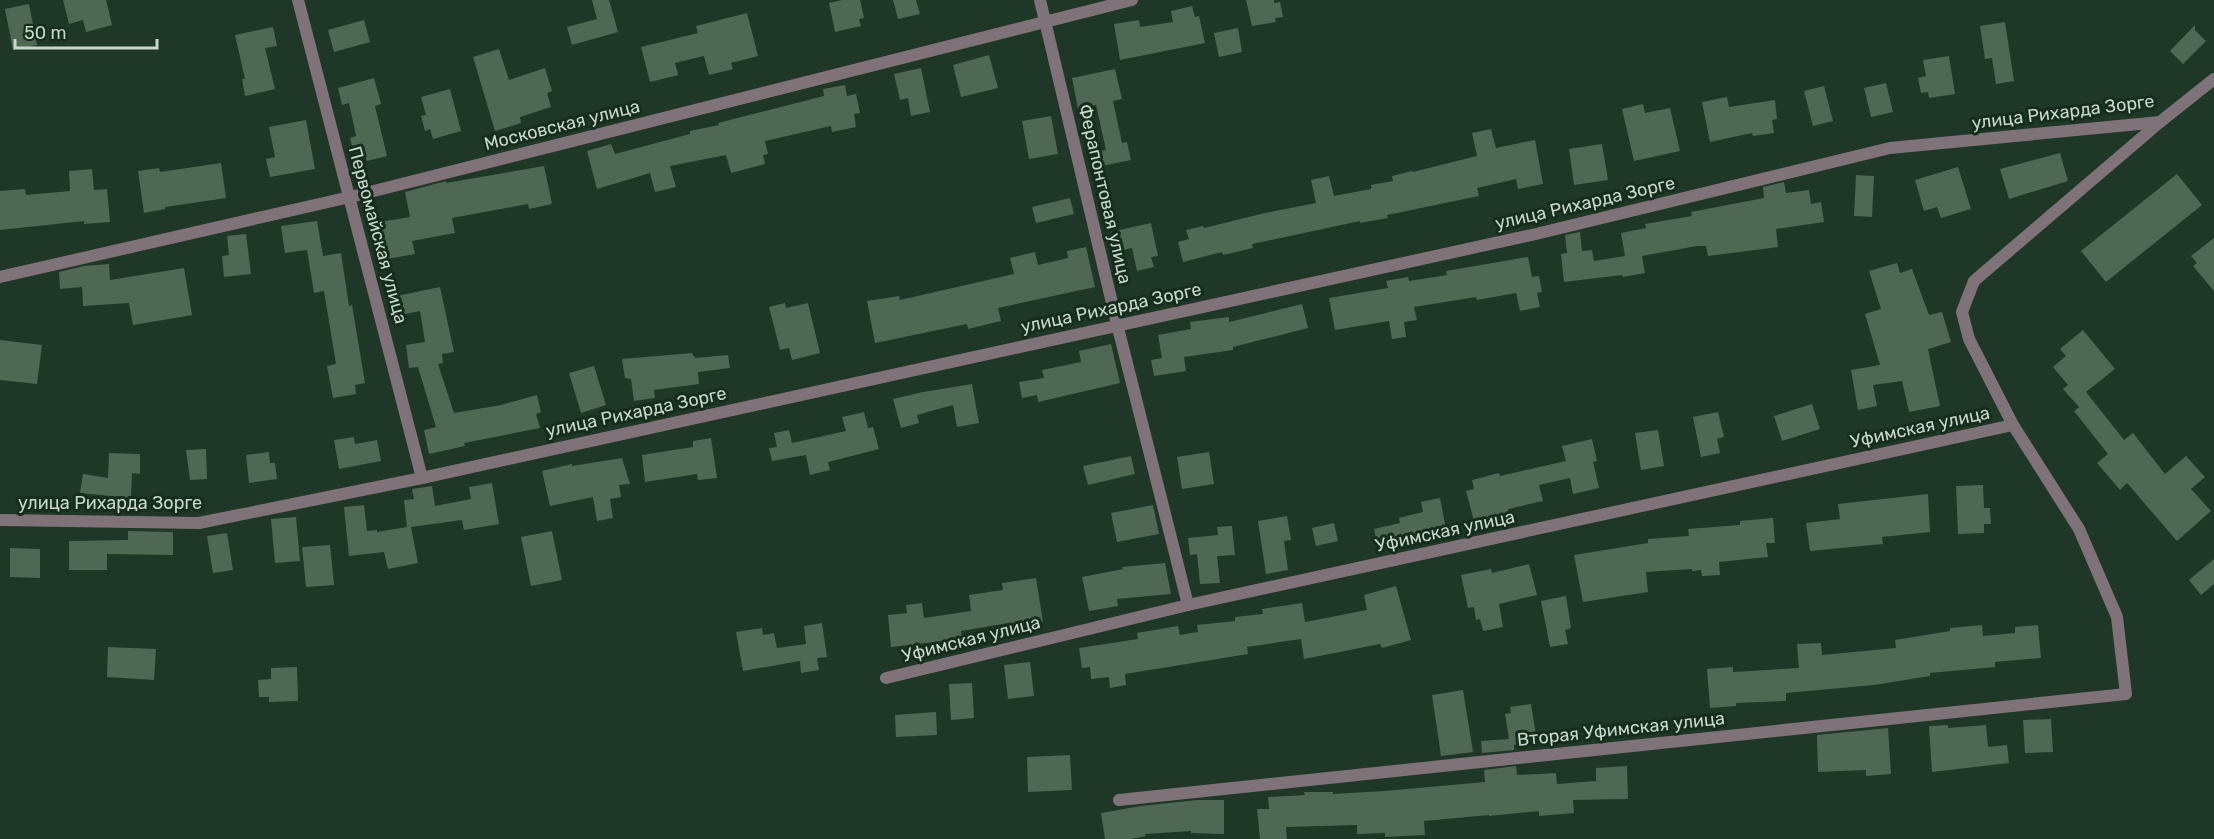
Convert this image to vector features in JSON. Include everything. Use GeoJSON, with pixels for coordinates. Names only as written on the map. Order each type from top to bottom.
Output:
{"type":"FeatureCollection","features":[{"type":"Feature","properties":{"kind":"street","name":"Первомайская улица"},"geometry":{"type":"LineString","coordinates":[[298,0],[422,478]]}},
{"type":"Feature","properties":{"kind":"street","name":"Ферапонтовая улица"},"geometry":{"type":"LineString","coordinates":[[1040,0],[1188,605]]}},
{"type":"Feature","properties":{"kind":"street","name":"Московская улица"},"geometry":{"type":"LineString","coordinates":[[0,277],[350,197],[1132,0]]}},
{"type":"Feature","properties":{"kind":"street","name":"улица Рихарда Зорге"},"geometry":{"type":"LineString","coordinates":[[0,520],[199,523],[422,478],[1536,234],[1890,148],[2160,122],[2214,79]]}},
{"type":"Feature","properties":{"kind":"street"},"geometry":{"type":"LineString","coordinates":[[2013,425],[1969,339],[1962,312],[1974,281],[2160,122]]}},
{"type":"Feature","properties":{"kind":"street","name":"Уфимская улица"},"geometry":{"type":"LineString","coordinates":[[886,678],[1188,605],[2013,425]]}},
{"type":"Feature","properties":{"kind":"street","name":"Вторая Уфимская улица"},"geometry":{"type":"LineString","coordinates":[[1119,800],[2126,694],[2117,617],[2079,529],[2013,425]]}},
{"type":"Feature","properties":{"kind":"building"},"geometry":{"type":"Polygon","coordinates":[[[63,0],[106,0],[112,25],[86,32],[83,20],[69,24],[63,0]]]}},
{"type":"Feature","properties":{"kind":"building"},"geometry":{"type":"Polygon","coordinates":[[[592,0],[609,0],[618,32],[572,45],[567,27],[597,19],[592,0]]]}},
{"type":"Feature","properties":{"kind":"building"},"geometry":{"type":"Polygon","coordinates":[[[860,0],[864,18],[859,19],[861,26],[835,32],[829,3],[860,0]]]}},
{"type":"Feature","properties":{"kind":"building"},"geometry":{"type":"Polygon","coordinates":[[[893,0],[916,0],[920,14],[898,19],[893,0]]]}},
{"type":"Feature","properties":{"kind":"building"},"geometry":{"type":"Polygon","coordinates":[[[1246,0],[1280,2],[1283,17],[1275,18],[1276,22],[1252,26],[1246,0]]]}},
{"type":"Feature","properties":{"kind":"building"},"geometry":{"type":"Polygon","coordinates":[[[29,4],[37,45],[13,50],[5,9],[29,4]]]}},
{"type":"Feature","properties":{"kind":"building"},"geometry":{"type":"Polygon","coordinates":[[[1192,6],[1195,17],[1199,16],[1205,43],[1120,60],[1114,24],[1139,20],[1140,27],[1173,22],[1171,11],[1192,6]]]}},
{"type":"Feature","properties":{"kind":"building"},"geometry":{"type":"Polygon","coordinates":[[[747,13],[758,56],[731,63],[733,69],[709,75],[704,56],[675,63],[678,75],[650,82],[641,47],[698,33],[696,26],[747,13]]]}},
{"type":"Feature","properties":{"kind":"building"},"geometry":{"type":"Polygon","coordinates":[[[364,20],[370,42],[334,52],[328,30],[364,20]]]}},
{"type":"Feature","properties":{"kind":"building"},"geometry":{"type":"Polygon","coordinates":[[[2005,22],[2014,81],[1996,84],[1992,58],[1985,59],[1980,26],[2005,22]]]}},
{"type":"Feature","properties":{"kind":"building"},"geometry":{"type":"Polygon","coordinates":[[[2195,25],[2195,30],[2206,41],[2183,64],[2170,51],[2195,25]]]}},
{"type":"Feature","properties":{"kind":"building"},"geometry":{"type":"Polygon","coordinates":[[[273,27],[277,46],[265,48],[275,89],[245,96],[242,79],[245,79],[235,35],[273,27]]]}},
{"type":"Feature","properties":{"kind":"building"},"geometry":{"type":"Polygon","coordinates":[[[1238,28],[1242,52],[1219,57],[1214,33],[1238,28]]]}},
{"type":"Feature","properties":{"kind":"building"},"geometry":{"type":"Polygon","coordinates":[[[499,49],[509,80],[545,68],[552,91],[547,93],[551,107],[520,117],[521,123],[495,131],[473,57],[499,49]]]}},
{"type":"Feature","properties":{"kind":"building"},"geometry":{"type":"Polygon","coordinates":[[[989,55],[998,88],[961,97],[953,65],[989,55]]]}},
{"type":"Feature","properties":{"kind":"building"},"geometry":{"type":"Polygon","coordinates":[[[1949,56],[1955,94],[1929,98],[1928,92],[1921,93],[1918,78],[1926,76],[1923,60],[1949,56]]]}},
{"type":"Feature","properties":{"kind":"building"},"geometry":{"type":"Polygon","coordinates":[[[921,68],[930,112],[911,116],[908,98],[900,100],[894,74],[921,68]]]}},
{"type":"Feature","properties":{"kind":"building"},"geometry":{"type":"Polygon","coordinates":[[[1115,69],[1122,99],[1113,101],[1122,143],[1127,142],[1131,160],[1102,166],[1100,151],[1106,150],[1096,105],[1078,109],[1072,78],[1115,69]]]}},
{"type":"Feature","properties":{"kind":"building"},"geometry":{"type":"Polygon","coordinates":[[[374,78],[381,104],[375,106],[387,156],[367,161],[365,156],[355,158],[350,138],[356,136],[349,103],[342,105],[338,88],[374,78]]]}},
{"type":"Feature","properties":{"kind":"building"},"geometry":{"type":"Polygon","coordinates":[[[1886,83],[1893,112],[1871,117],[1864,88],[1886,83]]]}},
{"type":"Feature","properties":{"kind":"building"},"geometry":{"type":"Polygon","coordinates":[[[845,85],[847,96],[856,94],[860,113],[854,114],[856,127],[832,132],[831,126],[765,141],[768,154],[763,155],[765,164],[731,173],[726,155],[670,166],[676,187],[655,192],[650,173],[597,189],[587,151],[611,144],[615,154],[690,134],[690,131],[719,125],[718,123],[824,96],[823,89],[845,85]]]}},
{"type":"Feature","properties":{"kind":"building"},"geometry":{"type":"Polygon","coordinates":[[[1824,86],[1833,121],[1813,126],[1804,91],[1824,86]]]}},
{"type":"Feature","properties":{"kind":"building"},"geometry":{"type":"Polygon","coordinates":[[[450,89],[461,131],[433,139],[430,129],[425,131],[421,116],[426,115],[421,97],[450,89]]]}},
{"type":"Feature","properties":{"kind":"building"},"geometry":{"type":"Polygon","coordinates":[[[1727,97],[1729,107],[1775,100],[1777,119],[1772,120],[1774,133],[1753,136],[1752,133],[1710,142],[1702,102],[1727,97]]]}},
{"type":"Feature","properties":{"kind":"building"},"geometry":{"type":"Polygon","coordinates":[[[1643,104],[1645,113],[1670,108],[1680,151],[1634,161],[1622,109],[1643,104]]]}},
{"type":"Feature","properties":{"kind":"building"},"geometry":{"type":"Polygon","coordinates":[[[1051,116],[1058,154],[1029,159],[1022,121],[1051,116]]]}},
{"type":"Feature","properties":{"kind":"building"},"geometry":{"type":"Polygon","coordinates":[[[306,120],[315,169],[270,177],[266,159],[275,157],[269,127],[306,120]]]}},
{"type":"Feature","properties":{"kind":"building"},"geometry":{"type":"Polygon","coordinates":[[[1491,129],[1496,148],[1535,140],[1543,184],[1518,189],[1516,179],[1477,188],[1479,196],[1387,215],[1388,218],[1360,223],[1360,221],[1252,244],[1253,248],[1223,255],[1222,252],[1183,262],[1178,242],[1189,239],[1186,230],[1316,203],[1311,180],[1329,176],[1334,196],[1371,189],[1371,185],[1393,181],[1392,176],[1477,156],[1472,133],[1491,129]]]}},
{"type":"Feature","properties":{"kind":"building"},"geometry":{"type":"Polygon","coordinates":[[[1602,144],[1608,180],[1574,185],[1569,149],[1602,144]]]}},
{"type":"Feature","properties":{"kind":"building"},"geometry":{"type":"Polygon","coordinates":[[[2060,153],[2068,181],[2009,199],[2000,169],[2060,153]]]}},
{"type":"Feature","properties":{"kind":"building"},"geometry":{"type":"Polygon","coordinates":[[[221,163],[226,198],[165,207],[165,209],[144,213],[138,171],[159,168],[160,172],[221,163]]]}},
{"type":"Feature","properties":{"kind":"building"},"geometry":{"type":"Polygon","coordinates":[[[544,166],[552,204],[529,209],[528,204],[452,218],[455,233],[412,241],[415,254],[387,259],[380,222],[410,217],[405,192],[446,181],[446,183],[544,166]]]}},
{"type":"Feature","properties":{"kind":"building"},"geometry":{"type":"Polygon","coordinates":[[[1958,167],[1971,209],[1941,218],[1937,207],[1924,211],[1915,180],[1958,167]]]}},
{"type":"Feature","properties":{"kind":"building"},"geometry":{"type":"Polygon","coordinates":[[[92,169],[94,190],[107,189],[110,222],[84,224],[84,221],[0,230],[0,191],[25,189],[26,195],[70,191],[69,171],[92,169]]]}},
{"type":"Feature","properties":{"kind":"building"},"geometry":{"type":"Polygon","coordinates":[[[2177,174],[2202,205],[2106,282],[2081,251],[2177,174]]]}},
{"type":"Feature","properties":{"kind":"building"},"geometry":{"type":"Polygon","coordinates":[[[1856,175],[1874,176],[1872,217],[1854,216],[1856,175]]]}},
{"type":"Feature","properties":{"kind":"building"},"geometry":{"type":"Polygon","coordinates":[[[1784,182],[1786,193],[1809,190],[1811,204],[1821,202],[1824,222],[1776,229],[1778,247],[1708,256],[1706,246],[1697,246],[1642,256],[1645,273],[1564,282],[1561,254],[1567,253],[1565,235],[1580,232],[1582,251],[1592,250],[1594,261],[1625,256],[1621,233],[1646,228],[1645,224],[1692,216],[1691,212],[1764,198],[1763,187],[1784,182]]]}},
{"type":"Feature","properties":{"kind":"building"},"geometry":{"type":"Polygon","coordinates":[[[1070,198],[1074,214],[1036,223],[1032,207],[1070,198]]]}},
{"type":"Feature","properties":{"kind":"building"},"geometry":{"type":"Polygon","coordinates":[[[317,221],[323,256],[341,253],[365,383],[355,385],[356,394],[333,398],[327,366],[336,364],[324,291],[314,293],[307,250],[285,253],[281,226],[317,221]]]}},
{"type":"Feature","properties":{"kind":"building"},"geometry":{"type":"Polygon","coordinates":[[[1151,223],[1158,256],[1151,257],[1154,267],[1137,271],[1132,248],[1119,251],[1115,231],[1151,223]]]}},
{"type":"Feature","properties":{"kind":"building"},"geometry":{"type":"Polygon","coordinates":[[[246,234],[251,274],[224,277],[222,256],[229,255],[227,236],[246,234]]]}},
{"type":"Feature","properties":{"kind":"building"},"geometry":{"type":"Polygon","coordinates":[[[2214,238],[2214,291],[2193,266],[2197,263],[2191,256],[2214,238]]]}},
{"type":"Feature","properties":{"kind":"building"},"geometry":{"type":"Polygon","coordinates":[[[1086,247],[1095,287],[998,308],[1001,321],[968,329],[967,324],[875,343],[867,301],[899,296],[900,300],[1014,274],[1010,258],[1035,252],[1038,265],[1068,258],[1067,251],[1086,247]]]}},
{"type":"Feature","properties":{"kind":"building"},"geometry":{"type":"Polygon","coordinates":[[[1528,257],[1532,277],[1539,276],[1542,292],[1537,293],[1540,307],[1520,311],[1516,293],[1477,300],[1476,297],[1414,307],[1417,320],[1404,322],[1406,337],[1392,339],[1389,321],[1335,330],[1329,298],[1388,288],[1386,281],[1408,277],[1409,281],[1447,275],[1446,271],[1528,257]]]}},
{"type":"Feature","properties":{"kind":"building"},"geometry":{"type":"Polygon","coordinates":[[[1897,263],[1900,273],[1912,269],[1929,315],[1942,312],[1951,342],[1928,349],[1940,406],[1909,412],[1902,381],[1873,385],[1877,406],[1858,410],[1851,370],[1880,365],[1865,314],[1881,309],[1869,271],[1897,263]]]}},
{"type":"Feature","properties":{"kind":"building"},"geometry":{"type":"Polygon","coordinates":[[[109,264],[110,280],[184,268],[192,315],[133,325],[129,303],[83,306],[82,287],[60,289],[59,272],[84,266],[109,264]]]}},
{"type":"Feature","properties":{"kind":"building"},"geometry":{"type":"Polygon","coordinates":[[[440,287],[454,352],[442,354],[443,363],[438,364],[454,413],[501,405],[537,395],[541,412],[536,414],[540,428],[464,443],[465,446],[429,454],[424,430],[436,427],[418,367],[409,368],[406,345],[425,342],[420,311],[395,316],[392,297],[440,287]]]}},
{"type":"Feature","properties":{"kind":"building"},"geometry":{"type":"Polygon","coordinates":[[[785,303],[786,308],[808,303],[820,353],[792,360],[789,348],[780,350],[769,307],[785,303]]]}},
{"type":"Feature","properties":{"kind":"building"},"geometry":{"type":"Polygon","coordinates":[[[1302,304],[1308,328],[1233,347],[1233,350],[1184,357],[1186,371],[1154,376],[1151,360],[1162,358],[1158,335],[1191,329],[1190,322],[1229,317],[1229,322],[1302,304]]]}},
{"type":"Feature","properties":{"kind":"building"},"geometry":{"type":"Polygon","coordinates":[[[2083,330],[2115,369],[2086,392],[2124,440],[2133,433],[2165,474],[2186,456],[2205,477],[2191,489],[2211,511],[2177,541],[2127,483],[2120,490],[2097,463],[2108,454],[2074,411],[2079,407],[2063,389],[2068,385],[2053,367],[2066,356],[2060,349],[2083,330]]]}},
{"type":"Feature","properties":{"kind":"building"},"geometry":{"type":"Polygon","coordinates":[[[0,340],[42,345],[37,384],[0,380],[0,340]]]}},
{"type":"Feature","properties":{"kind":"building"},"geometry":{"type":"Polygon","coordinates":[[[1111,344],[1120,383],[1038,402],[1037,395],[1022,398],[1019,382],[1044,378],[1042,370],[1081,362],[1079,351],[1111,344]]]}},
{"type":"Feature","properties":{"kind":"building"},"geometry":{"type":"Polygon","coordinates":[[[692,353],[695,358],[728,355],[730,368],[698,372],[699,384],[654,390],[655,398],[634,401],[631,379],[625,378],[622,359],[692,353]]]}},
{"type":"Feature","properties":{"kind":"building"},"geometry":{"type":"Polygon","coordinates":[[[594,366],[606,405],[581,413],[569,373],[594,366]]]}},
{"type":"Feature","properties":{"kind":"building"},"geometry":{"type":"Polygon","coordinates":[[[972,384],[979,423],[957,427],[953,405],[917,415],[919,423],[901,428],[893,399],[972,384]]]}},
{"type":"Feature","properties":{"kind":"building"},"geometry":{"type":"Polygon","coordinates":[[[1812,404],[1820,429],[1782,441],[1774,416],[1812,404]]]}},
{"type":"Feature","properties":{"kind":"building"},"geometry":{"type":"Polygon","coordinates":[[[864,412],[868,428],[873,427],[879,449],[828,462],[830,470],[810,475],[806,455],[772,461],[769,448],[777,447],[774,433],[789,430],[792,443],[846,431],[842,417],[864,412]]]}},
{"type":"Feature","properties":{"kind":"building"},"geometry":{"type":"Polygon","coordinates":[[[1718,412],[1724,437],[1717,439],[1720,453],[1701,457],[1693,417],[1718,412]]]}},
{"type":"Feature","properties":{"kind":"building"},"geometry":{"type":"Polygon","coordinates":[[[1658,430],[1664,466],[1641,470],[1635,433],[1658,430]]]}},
{"type":"Feature","properties":{"kind":"building"},"geometry":{"type":"Polygon","coordinates":[[[354,437],[355,444],[377,440],[381,461],[339,469],[334,440],[354,437]]]}},
{"type":"Feature","properties":{"kind":"building"},"geometry":{"type":"Polygon","coordinates":[[[711,438],[717,478],[698,480],[697,474],[645,482],[642,455],[693,447],[693,441],[711,438]]]}},
{"type":"Feature","properties":{"kind":"building"},"geometry":{"type":"Polygon","coordinates":[[[1592,439],[1597,461],[1593,462],[1599,488],[1573,494],[1570,478],[1539,485],[1543,501],[1508,509],[1509,512],[1474,521],[1466,491],[1474,489],[1472,480],[1566,461],[1562,446],[1592,439]]]}},
{"type":"Feature","properties":{"kind":"building"},"geometry":{"type":"Polygon","coordinates":[[[206,449],[207,479],[190,480],[186,450],[206,449]]]}},
{"type":"Feature","properties":{"kind":"building"},"geometry":{"type":"Polygon","coordinates":[[[269,452],[270,463],[275,463],[277,479],[249,483],[246,455],[269,452]]]}},
{"type":"Feature","properties":{"kind":"building"},"geometry":{"type":"Polygon","coordinates":[[[1209,452],[1214,484],[1182,489],[1177,457],[1209,452]]]}},
{"type":"Feature","properties":{"kind":"building"},"geometry":{"type":"Polygon","coordinates":[[[109,453],[140,454],[140,474],[132,473],[131,498],[80,493],[83,474],[108,478],[109,453]]]}},
{"type":"Feature","properties":{"kind":"building"},"geometry":{"type":"Polygon","coordinates":[[[1131,456],[1135,474],[1088,485],[1083,466],[1131,456]]]}},
{"type":"Feature","properties":{"kind":"building"},"geometry":{"type":"Polygon","coordinates":[[[622,458],[630,484],[619,485],[621,497],[610,499],[613,518],[597,521],[593,497],[550,506],[542,471],[572,464],[572,466],[622,458]]]}},
{"type":"Feature","properties":{"kind":"building"},"geometry":{"type":"Polygon","coordinates":[[[492,483],[499,524],[464,530],[462,520],[411,527],[418,563],[388,569],[384,552],[349,556],[344,507],[364,505],[367,531],[377,530],[377,532],[407,527],[404,500],[414,499],[412,489],[432,486],[435,506],[471,499],[469,487],[492,483]]]}},
{"type":"Feature","properties":{"kind":"building"},"geometry":{"type":"Polygon","coordinates":[[[1983,485],[1984,508],[1990,508],[1991,524],[1984,524],[1984,533],[1958,534],[1956,486],[1983,485]]]}},
{"type":"Feature","properties":{"kind":"building"},"geometry":{"type":"Polygon","coordinates":[[[1928,494],[1930,532],[1882,537],[1883,544],[1810,551],[1806,523],[1840,519],[1838,504],[1928,494]]]}},
{"type":"Feature","properties":{"kind":"building"},"geometry":{"type":"Polygon","coordinates":[[[1440,498],[1446,529],[1425,532],[1427,541],[1379,551],[1374,529],[1400,523],[1399,518],[1423,512],[1421,502],[1440,498]]]}},
{"type":"Feature","properties":{"kind":"building"},"geometry":{"type":"Polygon","coordinates":[[[1153,505],[1159,534],[1117,542],[1111,513],[1153,505]]]}},
{"type":"Feature","properties":{"kind":"building"},"geometry":{"type":"Polygon","coordinates":[[[1287,516],[1291,540],[1284,541],[1288,570],[1266,574],[1258,521],[1287,516]]]}},
{"type":"Feature","properties":{"kind":"building"},"geometry":{"type":"Polygon","coordinates":[[[296,517],[300,561],[275,563],[271,519],[296,517]]]}},
{"type":"Feature","properties":{"kind":"building"},"geometry":{"type":"Polygon","coordinates":[[[1773,518],[1775,543],[1766,543],[1768,557],[1719,562],[1720,575],[1702,576],[1701,570],[1692,571],[1692,569],[1646,572],[1648,592],[1583,602],[1574,555],[1648,543],[1648,539],[1689,536],[1688,529],[1740,525],[1740,521],[1773,518]]]}},
{"type":"Feature","properties":{"kind":"building"},"geometry":{"type":"Polygon","coordinates":[[[1334,523],[1338,541],[1316,546],[1312,528],[1334,523]]]}},
{"type":"Feature","properties":{"kind":"building"},"geometry":{"type":"Polygon","coordinates":[[[1232,526],[1235,555],[1217,556],[1220,583],[1200,584],[1197,554],[1190,555],[1188,538],[1218,535],[1217,527],[1232,526]]]}},
{"type":"Feature","properties":{"kind":"building"},"geometry":{"type":"Polygon","coordinates":[[[128,531],[173,532],[173,555],[107,554],[107,570],[69,570],[69,541],[128,540],[128,531]]]}},
{"type":"Feature","properties":{"kind":"building"},"geometry":{"type":"Polygon","coordinates":[[[552,531],[562,580],[531,586],[521,537],[552,531]]]}},
{"type":"Feature","properties":{"kind":"building"},"geometry":{"type":"Polygon","coordinates":[[[227,533],[233,570],[213,573],[207,536],[227,533]]]}},
{"type":"Feature","properties":{"kind":"building"},"geometry":{"type":"Polygon","coordinates":[[[330,545],[334,585],[306,587],[302,547],[330,545]]]}},
{"type":"Feature","properties":{"kind":"building"},"geometry":{"type":"Polygon","coordinates":[[[10,548],[40,549],[40,578],[10,577],[10,548]]]}},
{"type":"Feature","properties":{"kind":"building"},"geometry":{"type":"Polygon","coordinates":[[[2214,559],[2214,584],[2201,595],[2189,580],[2214,559]]]}},
{"type":"Feature","properties":{"kind":"building"},"geometry":{"type":"Polygon","coordinates":[[[1165,563],[1171,594],[1117,599],[1118,606],[1089,611],[1082,577],[1123,569],[1122,567],[1165,563]]]}},
{"type":"Feature","properties":{"kind":"building"},"geometry":{"type":"Polygon","coordinates":[[[1529,564],[1537,595],[1499,604],[1503,627],[1483,631],[1480,619],[1476,620],[1474,607],[1468,608],[1461,575],[1491,569],[1492,573],[1529,564]]]}},
{"type":"Feature","properties":{"kind":"building"},"geometry":{"type":"Polygon","coordinates":[[[1036,578],[1043,622],[1009,627],[1008,623],[961,631],[962,639],[891,647],[888,615],[907,613],[906,605],[922,603],[924,618],[971,611],[969,595],[1003,590],[1002,583],[1036,578]]]}},
{"type":"Feature","properties":{"kind":"building"},"geometry":{"type":"Polygon","coordinates":[[[1396,586],[1411,640],[1382,648],[1380,644],[1304,659],[1301,639],[1247,647],[1248,654],[1125,674],[1126,685],[1110,688],[1109,677],[1091,679],[1090,667],[1082,668],[1079,648],[1138,639],[1137,633],[1178,626],[1180,635],[1198,632],[1197,625],[1235,621],[1235,617],[1263,614],[1262,609],[1302,603],[1305,622],[1367,610],[1364,595],[1396,586]]]}},
{"type":"Feature","properties":{"kind":"building"},"geometry":{"type":"Polygon","coordinates":[[[1566,596],[1571,628],[1565,630],[1568,644],[1550,647],[1541,601],[1566,596]]]}},
{"type":"Feature","properties":{"kind":"building"},"geometry":{"type":"Polygon","coordinates":[[[822,623],[827,657],[817,658],[819,670],[801,673],[800,661],[743,671],[736,632],[762,628],[763,635],[774,633],[777,648],[806,644],[804,626],[822,623]]]}},
{"type":"Feature","properties":{"kind":"building"},"geometry":{"type":"Polygon","coordinates":[[[1982,625],[1983,636],[2015,633],[2015,627],[2038,625],[2041,658],[1995,662],[1995,667],[1930,673],[1930,676],[1874,685],[1786,693],[1786,701],[1736,703],[1736,706],[1710,708],[1707,669],[1733,667],[1733,672],[1799,668],[1797,644],[1821,643],[1822,655],[1896,648],[1895,640],[1950,631],[1950,628],[1982,625]]]}},
{"type":"Feature","properties":{"kind":"building"},"geometry":{"type":"Polygon","coordinates":[[[108,647],[156,649],[154,680],[107,677],[108,647]]]}},
{"type":"Feature","properties":{"kind":"building"},"geometry":{"type":"Polygon","coordinates":[[[1030,662],[1034,696],[1008,699],[1004,665],[1030,662]]]}},
{"type":"Feature","properties":{"kind":"building"},"geometry":{"type":"Polygon","coordinates":[[[297,667],[298,701],[269,702],[269,697],[259,697],[258,680],[271,679],[271,668],[297,667]]]}},
{"type":"Feature","properties":{"kind":"building"},"geometry":{"type":"Polygon","coordinates":[[[972,683],[974,718],[951,720],[949,684],[972,683]]]}},
{"type":"Feature","properties":{"kind":"building"},"geometry":{"type":"Polygon","coordinates":[[[1463,690],[1473,752],[1441,756],[1432,695],[1463,690]]]}},
{"type":"Feature","properties":{"kind":"building"},"geometry":{"type":"Polygon","coordinates":[[[1531,704],[1537,742],[1514,745],[1514,750],[1482,753],[1481,741],[1509,739],[1505,714],[1511,713],[1510,707],[1531,704]]]}},
{"type":"Feature","properties":{"kind":"building"},"geometry":{"type":"Polygon","coordinates":[[[936,712],[937,735],[896,737],[895,715],[936,712]]]}},
{"type":"Feature","properties":{"kind":"building"},"geometry":{"type":"Polygon","coordinates":[[[2051,719],[2053,752],[2025,753],[2023,720],[2051,719]]]}},
{"type":"Feature","properties":{"kind":"building"},"geometry":{"type":"Polygon","coordinates":[[[1948,725],[1948,728],[1986,725],[1988,747],[2007,745],[2009,763],[1932,772],[1929,726],[1948,725]]]}},
{"type":"Feature","properties":{"kind":"building"},"geometry":{"type":"Polygon","coordinates":[[[1888,728],[1891,774],[1866,776],[1866,770],[1818,772],[1817,735],[1888,728]]]}},
{"type":"Feature","properties":{"kind":"building"},"geometry":{"type":"Polygon","coordinates":[[[1070,755],[1072,790],[1028,792],[1027,757],[1070,755]]]}},
{"type":"Feature","properties":{"kind":"building"},"geometry":{"type":"Polygon","coordinates":[[[1516,766],[1517,775],[1556,773],[1557,784],[1596,781],[1596,768],[1627,766],[1628,799],[1573,800],[1574,813],[1539,816],[1539,811],[1424,821],[1425,835],[1385,837],[1385,833],[1357,834],[1357,825],[1286,827],[1287,839],[1260,839],[1257,809],[1269,809],[1268,797],[1305,795],[1304,792],[1333,792],[1333,794],[1485,782],[1484,770],[1516,766]]]}},
{"type":"Feature","properties":{"kind":"building"},"geometry":{"type":"Polygon","coordinates":[[[1197,800],[1224,800],[1224,834],[1191,833],[1191,831],[1145,834],[1146,836],[1131,839],[1105,839],[1101,813],[1197,800]]]}}]}
